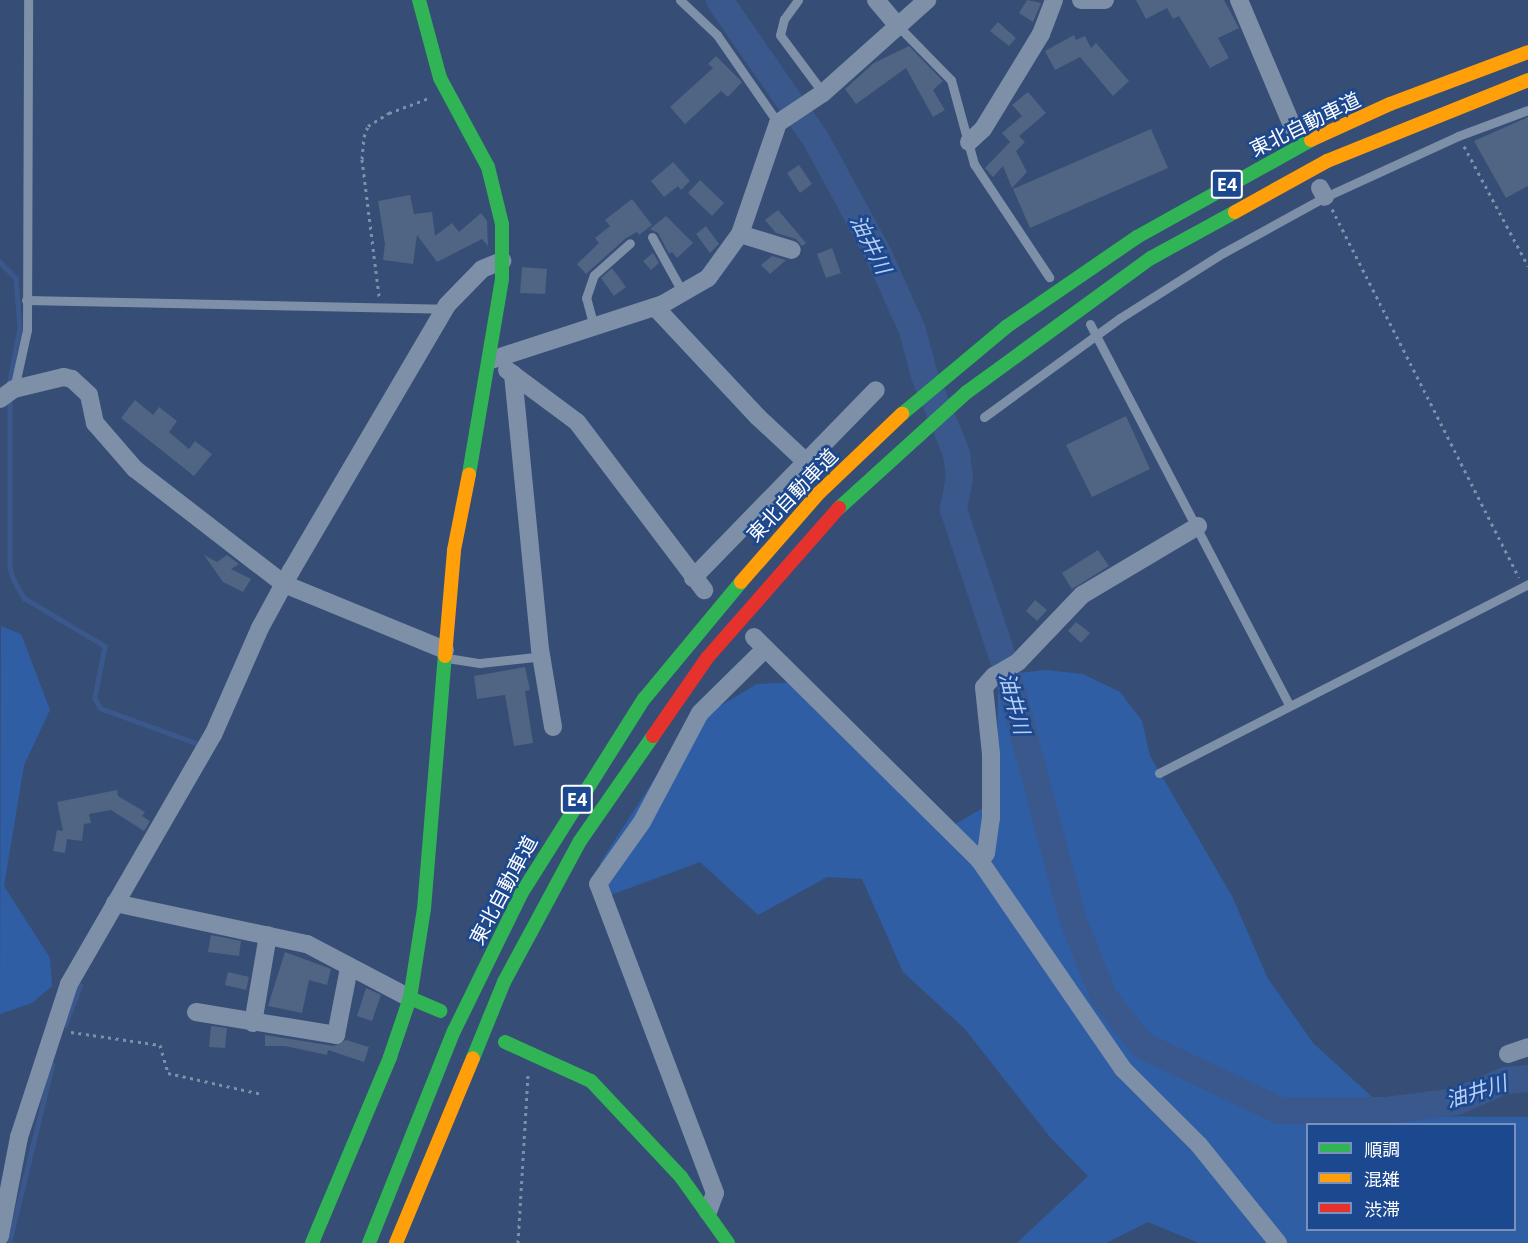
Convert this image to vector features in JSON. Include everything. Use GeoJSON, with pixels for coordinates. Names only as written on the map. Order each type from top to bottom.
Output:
{"type":"FeatureCollection","features":[{"type":"Feature","properties":{"kind":"main road"},"geometry":{"type":"LineString","coordinates":[[312,1243],[390,1058],[410,998],[424,909],[454,550],[491,360],[502,261],[502,224],[491,176],[440,78],[419,0]]}},
{"type":"Feature","properties":{"kind":"main road","name":"東北自動車道"},"geometry":{"type":"LineString","coordinates":[[369,1243],[454,1030],[483,969],[521,894],[594,772],[644,699],[727,594],[819,493],[891,423],[1006,327],[1104,259],[1230,183],[1390,104],[1528,52]]}},
{"type":"Feature","properties":{"kind":"main road","name":"E4"},"geometry":{"type":"LineString","coordinates":[[396,1243],[504,982],[579,841],[707,658],[783,568],[899,451],[967,392],[1102,290],[1244,204],[1401,128],[1528,80]]}},
{"type":"Feature","properties":{"kind":"main road"},"geometry":{"type":"LineString","coordinates":[[410,998],[440,1011]]}},
{"type":"Feature","properties":{"kind":"main road"},"geometry":{"type":"LineString","coordinates":[[505,1042],[591,1081],[708,1212],[728,1243]]}},
{"type":"Feature","properties":{"kind":"street"},"geometry":{"type":"LineString","coordinates":[[876,0],[899,27]]}},
{"type":"Feature","properties":{"kind":"street"},"geometry":{"type":"LineString","coordinates":[[491,360],[655,307],[684,295],[708,278],[740,234],[785,119],[819,96],[927,0]]}},
{"type":"Feature","properties":{"kind":"street"},"geometry":{"type":"LineString","coordinates":[[969,142],[983,129],[1041,34],[1054,0]]}},
{"type":"Feature","properties":{"kind":"street"},"geometry":{"type":"LineString","coordinates":[[1081,0],[1105,0]]}},
{"type":"Feature","properties":{"kind":"street"},"geometry":{"type":"LineString","coordinates":[[1239,0],[1293,128]]}},
{"type":"Feature","properties":{"kind":"street"},"geometry":{"type":"LineString","coordinates":[[740,234],[792,250]]}},
{"type":"Feature","properties":{"kind":"street"},"geometry":{"type":"LineString","coordinates":[[0,1236],[19,1137],[69,984],[213,735],[260,628],[284,584],[444,309],[482,269],[502,261]]}},
{"type":"Feature","properties":{"kind":"street"},"geometry":{"type":"LineString","coordinates":[[655,307],[758,417],[804,460]]}},
{"type":"Feature","properties":{"kind":"street"},"geometry":{"type":"LineString","coordinates":[[491,360],[577,422],[698,584],[804,460],[876,390]]}},
{"type":"Feature","properties":{"kind":"street"},"geometry":{"type":"LineString","coordinates":[[513,374],[540,649],[553,727]]}},
{"type":"Feature","properties":{"kind":"street"},"geometry":{"type":"LineString","coordinates":[[7,394],[64,376],[72,379],[89,395],[95,423],[135,469],[284,584],[445,654]]}},
{"type":"Feature","properties":{"kind":"street"},"geometry":{"type":"LineString","coordinates":[[980,861],[986,854],[991,818],[991,754],[983,693],[994,676],[1018,662],[1082,595],[1198,526]]}},
{"type":"Feature","properties":{"kind":"street"},"geometry":{"type":"LineString","coordinates":[[708,1212],[715,1193],[598,884],[642,822],[700,712],[760,643],[980,861],[1123,1069],[1199,1145],[1278,1243]]}},
{"type":"Feature","properties":{"kind":"street"},"geometry":{"type":"LineString","coordinates":[[115,903],[308,944],[348,968],[410,998]]}},
{"type":"Feature","properties":{"kind":"street"},"geometry":{"type":"LineString","coordinates":[[253,1023],[268,935]]}},
{"type":"Feature","properties":{"kind":"street"},"geometry":{"type":"LineString","coordinates":[[196,1012],[336,1035],[348,968]]}},
{"type":"Feature","properties":{"kind":"street"},"geometry":{"type":"LineString","coordinates":[[1508,1054],[1528,1047]]}},
{"type":"Feature","properties":{"kind":"lane"},"geometry":{"type":"LineString","coordinates":[[7,394],[27,330],[28,0]]}},
{"type":"Feature","properties":{"kind":"lane"},"geometry":{"type":"LineString","coordinates":[[680,0],[717,36],[785,119]]}},
{"type":"Feature","properties":{"kind":"lane"},"geometry":{"type":"LineString","coordinates":[[798,0],[784,19],[780,36],[819,96]]}},
{"type":"Feature","properties":{"kind":"lane"},"geometry":{"type":"LineString","coordinates":[[899,27],[951,80],[974,164],[986,187],[1048,277]]}},
{"type":"Feature","properties":{"kind":"lane"},"geometry":{"type":"LineString","coordinates":[[984,417],[1097,334],[1223,253],[1323,193],[1458,136],[1528,110]]}},
{"type":"Feature","properties":{"kind":"lane"},"geometry":{"type":"LineString","coordinates":[[652,237],[684,295]]}},
{"type":"Feature","properties":{"kind":"lane"},"geometry":{"type":"LineString","coordinates":[[594,327],[586,298],[594,275],[630,243]]}},
{"type":"Feature","properties":{"kind":"lane"},"geometry":{"type":"LineString","coordinates":[[26,300],[444,309]]}},
{"type":"Feature","properties":{"kind":"lane"},"geometry":{"type":"LineString","coordinates":[[1090,324],[1198,526],[1289,705]]}},
{"type":"Feature","properties":{"kind":"lane"},"geometry":{"type":"LineString","coordinates":[[1159,773],[1526,585]]}},
{"type":"Feature","properties":{"kind":"lane"},"geometry":{"type":"LineString","coordinates":[[445,654],[480,663],[535,657],[540,649]]}},
{"type":"Feature","properties":{"kind":"path"},"geometry":{"type":"LineString","coordinates":[[380,307],[362,159],[364,137],[368,126],[389,113],[448,91]]}},
{"type":"Feature","properties":{"kind":"path"},"geometry":{"type":"LineString","coordinates":[[1458,136],[1528,266]]}},
{"type":"Feature","properties":{"kind":"path"},"geometry":{"type":"LineString","coordinates":[[1323,193],[1526,585]]}},
{"type":"Feature","properties":{"kind":"path"},"geometry":{"type":"LineString","coordinates":[[70,1032],[160,1045],[168,1073],[262,1094]]}},
{"type":"Feature","properties":{"kind":"path"},"geometry":{"type":"LineString","coordinates":[[518,1243],[528,1051]]}},
{"type":"Feature","properties":{"kind":"shaded area"},"geometry":{"type":"Polygon","coordinates":[[[1,626],[21,634],[50,710],[24,765],[4,886],[50,958],[52,986],[32,1003],[0,1014],[1,626]]]}},
{"type":"Feature","properties":{"kind":"shaded area"},"geometry":{"type":"Polygon","coordinates":[[[1045,670],[1083,674],[1120,692],[1142,721],[1150,756],[1232,896],[1267,977],[1313,1043],[1393,1116],[1528,1117],[1528,1243],[1199,1243],[1148,1222],[1106,1243],[1017,1243],[1088,1176],[1050,1137],[964,1028],[903,972],[862,879],[827,877],[758,915],[700,862],[605,897],[600,863],[690,724],[757,684],[802,682],[943,831],[997,800],[998,695],[1007,680],[1020,673],[1045,670]]]}},
{"type":"Feature","properties":{"kind":"building"},"geometry":{"type":"Polygon","coordinates":[[[1027,0],[1041,3],[1033,22],[1019,13],[1027,0]]]}},
{"type":"Feature","properties":{"kind":"building"},"geometry":{"type":"Polygon","coordinates":[[[1136,0],[1224,0],[1239,28],[1218,38],[1229,58],[1210,68],[1179,16],[1173,19],[1167,8],[1146,19],[1136,0]]]}},
{"type":"Feature","properties":{"kind":"building"},"geometry":{"type":"Polygon","coordinates":[[[998,22],[1016,38],[1009,46],[990,31],[998,22]]]}},
{"type":"Feature","properties":{"kind":"building"},"geometry":{"type":"Polygon","coordinates":[[[1074,35],[1076,40],[1085,36],[1091,48],[1096,43],[1129,81],[1113,96],[1080,57],[1055,70],[1045,51],[1074,35]]]}},
{"type":"Feature","properties":{"kind":"building"},"geometry":{"type":"Polygon","coordinates":[[[909,46],[943,81],[933,90],[945,110],[933,117],[906,68],[856,104],[845,89],[874,63],[909,46]]]}},
{"type":"Feature","properties":{"kind":"building"},"geometry":{"type":"Polygon","coordinates":[[[716,56],[742,82],[728,97],[721,91],[685,124],[670,107],[713,68],[708,64],[716,56]]]}},
{"type":"Feature","properties":{"kind":"building"},"geometry":{"type":"Polygon","coordinates":[[[1028,92],[1046,113],[1019,136],[1025,142],[1016,151],[1027,172],[1012,188],[1003,166],[993,177],[985,168],[1010,142],[1002,133],[1022,116],[1012,105],[1028,92]]]}},
{"type":"Feature","properties":{"kind":"building"},"geometry":{"type":"Polygon","coordinates":[[[1528,117],[1528,186],[1506,198],[1474,141],[1528,117]]]}},
{"type":"Feature","properties":{"kind":"building"},"geometry":{"type":"Polygon","coordinates":[[[1151,129],[1168,168],[1030,228],[1013,189],[1151,129]]]}},
{"type":"Feature","properties":{"kind":"building"},"geometry":{"type":"Polygon","coordinates":[[[673,162],[690,181],[681,190],[678,186],[664,197],[651,181],[673,162]]]}},
{"type":"Feature","properties":{"kind":"building"},"geometry":{"type":"Polygon","coordinates":[[[799,165],[812,184],[800,193],[787,173],[799,165]]]}},
{"type":"Feature","properties":{"kind":"building"},"geometry":{"type":"Polygon","coordinates":[[[700,180],[724,203],[712,216],[688,193],[700,180]]]}},
{"type":"Feature","properties":{"kind":"building"},"geometry":{"type":"Polygon","coordinates":[[[410,195],[414,214],[432,212],[435,236],[452,223],[459,232],[481,213],[487,221],[488,246],[482,239],[437,262],[417,235],[413,264],[383,260],[385,244],[378,201],[410,195]]]}},
{"type":"Feature","properties":{"kind":"building"},"geometry":{"type":"Polygon","coordinates":[[[632,199],[652,225],[639,235],[637,232],[626,238],[586,274],[577,264],[599,243],[595,238],[610,226],[605,220],[632,199]]]}},
{"type":"Feature","properties":{"kind":"building"},"geometry":{"type":"Polygon","coordinates":[[[778,210],[806,243],[802,246],[796,239],[776,233],[765,220],[778,210]]]}},
{"type":"Feature","properties":{"kind":"building"},"geometry":{"type":"Polygon","coordinates":[[[666,216],[693,243],[677,258],[672,252],[669,254],[658,233],[650,229],[666,216]]]}},
{"type":"Feature","properties":{"kind":"building"},"geometry":{"type":"Polygon","coordinates":[[[706,226],[719,244],[710,253],[696,234],[706,226]]]}},
{"type":"Feature","properties":{"kind":"building"},"geometry":{"type":"Polygon","coordinates":[[[832,248],[841,273],[826,278],[817,254],[832,248]]]}},
{"type":"Feature","properties":{"kind":"building"},"geometry":{"type":"Polygon","coordinates":[[[653,253],[659,263],[651,270],[643,261],[653,253]]]}},
{"type":"Feature","properties":{"kind":"building"},"geometry":{"type":"Polygon","coordinates":[[[772,256],[786,260],[770,274],[761,265],[772,256]]]}},
{"type":"Feature","properties":{"kind":"building"},"geometry":{"type":"Polygon","coordinates":[[[522,267],[547,269],[545,294],[520,293],[522,267]]]}},
{"type":"Feature","properties":{"kind":"building"},"geometry":{"type":"Polygon","coordinates":[[[612,268],[626,287],[614,296],[601,278],[612,268]]]}},
{"type":"Feature","properties":{"kind":"building"},"geometry":{"type":"Polygon","coordinates":[[[135,400],[153,415],[159,407],[177,421],[169,432],[189,449],[195,441],[212,454],[194,476],[121,418],[135,400]]]}},
{"type":"Feature","properties":{"kind":"building"},"geometry":{"type":"Polygon","coordinates":[[[1126,416],[1150,469],[1092,497],[1066,445],[1126,416]]]}},
{"type":"Feature","properties":{"kind":"building"},"geometry":{"type":"Polygon","coordinates":[[[1098,550],[1109,566],[1072,589],[1062,573],[1098,550]]]}},
{"type":"Feature","properties":{"kind":"building"},"geometry":{"type":"Polygon","coordinates":[[[204,555],[217,562],[227,555],[239,564],[231,569],[251,579],[243,592],[223,582],[204,555]]]}},
{"type":"Feature","properties":{"kind":"building"},"geometry":{"type":"Polygon","coordinates":[[[1035,600],[1047,610],[1037,621],[1026,611],[1035,600]]]}},
{"type":"Feature","properties":{"kind":"building"},"geometry":{"type":"Polygon","coordinates":[[[1076,622],[1090,633],[1081,643],[1068,631],[1076,622]]]}},
{"type":"Feature","properties":{"kind":"building"},"geometry":{"type":"Polygon","coordinates":[[[525,667],[530,690],[525,691],[533,743],[514,746],[505,695],[477,699],[474,676],[525,667]]]}},
{"type":"Feature","properties":{"kind":"building"},"geometry":{"type":"Polygon","coordinates":[[[117,790],[118,796],[145,812],[142,816],[150,821],[144,831],[111,810],[89,814],[91,823],[84,824],[82,841],[67,839],[65,853],[53,851],[57,830],[63,831],[57,802],[117,790]]]}},
{"type":"Feature","properties":{"kind":"building"},"geometry":{"type":"Polygon","coordinates":[[[211,935],[241,941],[239,956],[208,952],[211,935]]]}},
{"type":"Feature","properties":{"kind":"building"},"geometry":{"type":"Polygon","coordinates":[[[285,952],[331,969],[327,985],[309,980],[302,1013],[268,1006],[285,952]]]}},
{"type":"Feature","properties":{"kind":"building"},"geometry":{"type":"Polygon","coordinates":[[[228,972],[249,977],[246,990],[225,985],[228,972]]]}},
{"type":"Feature","properties":{"kind":"building"},"geometry":{"type":"Polygon","coordinates":[[[366,988],[381,995],[372,1021],[357,1016],[366,988]]]}},
{"type":"Feature","properties":{"kind":"building"},"geometry":{"type":"Polygon","coordinates":[[[211,1026],[227,1028],[225,1048],[209,1047],[211,1026]]]}},
{"type":"Feature","properties":{"kind":"building"},"geometry":{"type":"Polygon","coordinates":[[[265,1035],[334,1046],[346,1040],[369,1047],[364,1062],[328,1050],[327,1055],[285,1046],[265,1046],[265,1035]]]}},
{"type":"Feature","properties":{"kind":"waterway","name":"油井川"},"geometry":{"type":"LineString","coordinates":[[719,0],[815,138],[878,254],[912,330],[924,375],[956,453],[959,477],[953,509],[1004,662],[1072,918],[1103,996],[1142,1045],[1279,1110],[1386,1110],[1456,1101],[1505,1080],[1528,1078]]}},
{"type":"Feature","properties":{"kind":"waterway"},"geometry":{"type":"LineString","coordinates":[[0,262],[16,278],[20,328],[9,386]]}},
{"type":"Feature","properties":{"kind":"waterway"},"geometry":{"type":"LineString","coordinates":[[10,398],[10,568],[14,580],[24,598],[105,646],[95,698],[100,708],[199,744],[197,748]]}},
{"type":"Feature","properties":{"kind":"waterway"},"geometry":{"type":"LineString","coordinates":[[65,1025],[80,986]]}},
{"type":"Feature","properties":{"kind":"waterway"},"geometry":{"type":"LineString","coordinates":[[9,1243],[52,1065]]}},
{"type":"Feature","properties":{"kind":"traffic: fast"},"geometry":{"type":"LineString","coordinates":[[419,0],[440,78],[488,167],[502,224],[502,279],[469,474]]}},
{"type":"Feature","properties":{"kind":"traffic: fast"},"geometry":{"type":"LineString","coordinates":[[902,414],[1006,327],[1137,237],[1311,140]]}},
{"type":"Feature","properties":{"kind":"traffic: fast"},"geometry":{"type":"LineString","coordinates":[[839,508],[967,392],[1151,258],[1235,212]]}},
{"type":"Feature","properties":{"kind":"traffic: fast"},"geometry":{"type":"LineString","coordinates":[[369,1243],[454,1031],[521,894],[644,699],[741,582]]}},
{"type":"Feature","properties":{"kind":"traffic: fast"},"geometry":{"type":"LineString","coordinates":[[312,1243],[390,1057],[410,998],[424,909],[445,656]]}},
{"type":"Feature","properties":{"kind":"traffic: fast"},"geometry":{"type":"LineString","coordinates":[[473,1058],[504,982],[580,841],[653,736]]}},
{"type":"Feature","properties":{"kind":"traffic: fast"},"geometry":{"type":"LineString","coordinates":[[410,998],[440,1011]]}},
{"type":"Feature","properties":{"kind":"traffic: fast"},"geometry":{"type":"LineString","coordinates":[[505,1042],[591,1081],[681,1177],[728,1243]]}},
{"type":"Feature","properties":{"kind":"traffic: slow"},"geometry":{"type":"LineString","coordinates":[[1311,140],[1390,104],[1528,52]]}},
{"type":"Feature","properties":{"kind":"traffic: slow"},"geometry":{"type":"LineString","coordinates":[[1235,212],[1327,161],[1528,80]]}},
{"type":"Feature","properties":{"kind":"traffic: slow"},"geometry":{"type":"LineString","coordinates":[[741,582],[819,493],[902,414]]}},
{"type":"Feature","properties":{"kind":"traffic: slow"},"geometry":{"type":"LineString","coordinates":[[445,656],[454,550],[469,474]]}},
{"type":"Feature","properties":{"kind":"traffic: slow"},"geometry":{"type":"LineString","coordinates":[[396,1243],[473,1058]]}},
{"type":"Feature","properties":{"kind":"traffic: jam"},"geometry":{"type":"LineString","coordinates":[[653,736],[707,658],[839,508]]}}]}
